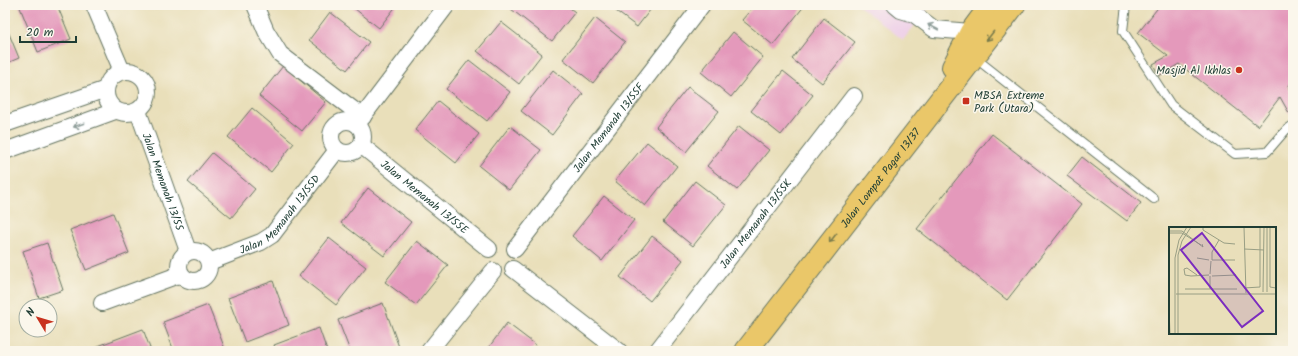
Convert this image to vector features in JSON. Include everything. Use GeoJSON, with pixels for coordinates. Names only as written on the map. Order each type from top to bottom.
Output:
{"type":"FeatureCollection","features":[{"type":"Feature","properties":{"kind":"main road"},"geometry":{"type":"LineString","coordinates":[[931,111],[971,32],[991,5]]}},
{"type":"Feature","properties":{"kind":"main road","name":"Jalan Lompat Pagar 13/37"},"geometry":{"type":"LineString","coordinates":[[746,351],[1014,5]]}},
{"type":"Feature","properties":{"kind":"street"},"geometry":{"type":"LineString","coordinates":[[94,5],[122,71]]}},
{"type":"Feature","properties":{"kind":"street"},"geometry":{"type":"LineString","coordinates":[[255,5],[266,31],[280,54],[360,120],[363,134],[361,145],[354,151],[345,153],[337,150],[331,143],[331,134],[334,126],[341,121],[360,120]]}},
{"type":"Feature","properties":{"kind":"street"},"geometry":{"type":"LineString","coordinates":[[360,120],[448,5]]}},
{"type":"Feature","properties":{"kind":"street","name":"Jalan Memanah 13/55F"},"geometry":{"type":"LineString","coordinates":[[515,249],[702,5]]}},
{"type":"Feature","properties":{"kind":"street"},"geometry":{"type":"LineString","coordinates":[[895,5],[901,10],[918,9],[934,29],[971,32]]}},
{"type":"Feature","properties":{"kind":"street"},"geometry":{"type":"LineString","coordinates":[[5,151],[115,111],[126,114],[138,111],[147,102],[149,90],[144,78],[134,71],[122,71],[111,78],[106,89],[107,101],[115,111]]}},
{"type":"Feature","properties":{"kind":"street"},"geometry":{"type":"LineString","coordinates":[[5,124],[106,89]]}},
{"type":"Feature","properties":{"kind":"street","name":"Jalan Memanah 13/55K"},"geometry":{"type":"LineString","coordinates":[[657,351],[854,96]]}},
{"type":"Feature","properties":{"kind":"street","name":"Jalan Memanah 13/55"},"geometry":{"type":"LineString","coordinates":[[138,111],[188,251]]}},
{"type":"Feature","properties":{"kind":"street","name":"Jalan Memanah 13/55E"},"geometry":{"type":"LineString","coordinates":[[361,145],[489,249]]}},
{"type":"Feature","properties":{"kind":"street","name":"Jalan Memanah 13/55D"},"geometry":{"type":"LineString","coordinates":[[209,262],[261,242],[272,235],[337,150]]}},
{"type":"Feature","properties":{"kind":"street"},"geometry":{"type":"LineString","coordinates":[[497,243],[507,243],[515,249],[517,259],[513,269],[503,274],[492,271],[486,261],[489,249],[497,243]]}},
{"type":"Feature","properties":{"kind":"street"},"geometry":{"type":"LineString","coordinates":[[196,250],[204,254],[209,262],[209,270],[204,278],[196,281],[187,280],[181,274],[178,265],[181,257],[188,251],[196,250]]}},
{"type":"Feature","properties":{"kind":"street"},"geometry":{"type":"LineString","coordinates":[[513,269],[619,351]]}},
{"type":"Feature","properties":{"kind":"street"},"geometry":{"type":"LineString","coordinates":[[429,351],[492,271]]}},
{"type":"Feature","properties":{"kind":"street"},"geometry":{"type":"LineString","coordinates":[[102,303],[181,274]]}},
{"type":"Feature","properties":{"kind":"lane"},"geometry":{"type":"LineString","coordinates":[[1126,5],[1123,31],[1171,105],[1235,154],[1267,152],[1286,130],[1293,125]]}},
{"type":"Feature","properties":{"kind":"lane"},"geometry":{"type":"LineString","coordinates":[[974,57],[1154,199]]}},
{"type":"Feature","properties":{"kind":"shaded area"},"geometry":{"type":"Polygon","coordinates":[[[858,5],[931,5],[903,40],[858,5]]]}},
{"type":"Feature","properties":{"kind":"building"},"geometry":{"type":"Polygon","coordinates":[[[19,5],[57,5],[71,39],[38,52],[19,5]]]}},
{"type":"Feature","properties":{"kind":"building"},"geometry":{"type":"Polygon","coordinates":[[[350,5],[397,5],[379,28],[350,5]]]}},
{"type":"Feature","properties":{"kind":"building"},"geometry":{"type":"Polygon","coordinates":[[[513,5],[566,5],[575,12],[552,41],[511,9],[513,5]]]}},
{"type":"Feature","properties":{"kind":"building"},"geometry":{"type":"Polygon","coordinates":[[[608,5],[654,5],[637,27],[608,5]]]}},
{"type":"Feature","properties":{"kind":"building"},"geometry":{"type":"Polygon","coordinates":[[[755,5],[805,5],[773,45],[742,20],[755,5]]]}},
{"type":"Feature","properties":{"kind":"building","name":"Masjid Al Ikhlas"},"geometry":{"type":"Polygon","coordinates":[[[1160,5],[1293,5],[1293,80],[1288,87],[1293,95],[1293,111],[1289,113],[1280,97],[1258,126],[1179,64],[1159,76],[1153,64],[1168,56],[1138,33],[1160,5]]]}},
{"type":"Feature","properties":{"kind":"building"},"geometry":{"type":"Polygon","coordinates":[[[330,12],[369,42],[347,70],[309,40],[330,12]]]}},
{"type":"Feature","properties":{"kind":"building"},"geometry":{"type":"Polygon","coordinates":[[[595,18],[625,42],[593,83],[563,59],[595,18]]]}},
{"type":"Feature","properties":{"kind":"building"},"geometry":{"type":"Polygon","coordinates":[[[824,18],[855,42],[822,83],[792,59],[824,18]]]}},
{"type":"Feature","properties":{"kind":"building"},"geometry":{"type":"Polygon","coordinates":[[[501,22],[542,54],[519,84],[477,51],[501,22]]]}},
{"type":"Feature","properties":{"kind":"building"},"geometry":{"type":"Polygon","coordinates":[[[5,24],[19,58],[5,64],[5,24]]]}},
{"type":"Feature","properties":{"kind":"building"},"geometry":{"type":"Polygon","coordinates":[[[733,32],[763,57],[731,97],[701,72],[733,32]]]}},
{"type":"Feature","properties":{"kind":"building"},"geometry":{"type":"Polygon","coordinates":[[[469,60],[510,92],[487,121],[446,89],[469,60]]]}},
{"type":"Feature","properties":{"kind":"building"},"geometry":{"type":"Polygon","coordinates":[[[283,66],[326,102],[302,131],[259,96],[283,66]]]}},
{"type":"Feature","properties":{"kind":"building"},"geometry":{"type":"Polygon","coordinates":[[[553,70],[583,94],[552,135],[521,111],[553,70]]]}},
{"type":"Feature","properties":{"kind":"building"},"geometry":{"type":"Polygon","coordinates":[[[783,71],[813,95],[781,135],[751,111],[783,71]]]}},
{"type":"Feature","properties":{"kind":"building"},"geometry":{"type":"Polygon","coordinates":[[[688,87],[719,111],[686,152],[656,127],[688,87]]]}},
{"type":"Feature","properties":{"kind":"building"},"geometry":{"type":"Polygon","coordinates":[[[438,101],[479,134],[456,163],[415,130],[438,101]]]}},
{"type":"Feature","properties":{"kind":"building"},"geometry":{"type":"Polygon","coordinates":[[[252,108],[294,143],[271,172],[228,137],[252,108]]]}},
{"type":"Feature","properties":{"kind":"building"},"geometry":{"type":"Polygon","coordinates":[[[510,126],[541,150],[509,190],[479,166],[510,126]]]}},
{"type":"Feature","properties":{"kind":"building"},"geometry":{"type":"Polygon","coordinates":[[[739,126],[769,150],[737,190],[707,166],[739,126]]]}},
{"type":"Feature","properties":{"kind":"building"},"geometry":{"type":"Polygon","coordinates":[[[992,134],[1082,204],[1007,300],[917,229],[992,134]]]}},
{"type":"Feature","properties":{"kind":"building"},"geometry":{"type":"Polygon","coordinates":[[[647,142],[677,166],[645,206],[615,181],[647,142]]]}},
{"type":"Feature","properties":{"kind":"building"},"geometry":{"type":"Polygon","coordinates":[[[212,153],[255,189],[231,218],[188,182],[212,153]]]}},
{"type":"Feature","properties":{"kind":"building"},"geometry":{"type":"Polygon","coordinates":[[[1082,157],[1141,203],[1127,221],[1067,176],[1082,157]]]}},
{"type":"Feature","properties":{"kind":"building"},"geometry":{"type":"Polygon","coordinates":[[[695,181],[726,205],[693,246],[663,222],[695,181]]]}},
{"type":"Feature","properties":{"kind":"building"},"geometry":{"type":"Polygon","coordinates":[[[368,188],[411,222],[384,256],[341,223],[368,188]]]}},
{"type":"Feature","properties":{"kind":"building"},"geometry":{"type":"Polygon","coordinates":[[[604,196],[634,220],[602,261],[572,236],[604,196]]]}},
{"type":"Feature","properties":{"kind":"building"},"geometry":{"type":"Polygon","coordinates":[[[113,213],[129,253],[86,270],[70,230],[113,213]]]}},
{"type":"Feature","properties":{"kind":"building"},"geometry":{"type":"Polygon","coordinates":[[[652,236],[683,260],[650,301],[620,277],[652,236]]]}},
{"type":"Feature","properties":{"kind":"building"},"geometry":{"type":"Polygon","coordinates":[[[329,238],[366,267],[336,305],[299,276],[329,238]]]}},
{"type":"Feature","properties":{"kind":"building"},"geometry":{"type":"Polygon","coordinates":[[[417,241],[448,265],[416,305],[385,282],[417,241]]]}},
{"type":"Feature","properties":{"kind":"building"},"geometry":{"type":"Polygon","coordinates":[[[47,243],[63,290],[39,298],[23,251],[47,243]]]}},
{"type":"Feature","properties":{"kind":"building"},"geometry":{"type":"Polygon","coordinates":[[[273,281],[289,325],[245,342],[228,298],[273,281]]]}},
{"type":"Feature","properties":{"kind":"building"},"geometry":{"type":"Polygon","coordinates":[[[383,303],[399,347],[390,351],[350,351],[338,320],[383,303]]]}},
{"type":"Feature","properties":{"kind":"building"},"geometry":{"type":"Polygon","coordinates":[[[208,305],[225,349],[220,351],[174,351],[163,322],[208,305]]]}},
{"type":"Feature","properties":{"kind":"building"},"geometry":{"type":"Polygon","coordinates":[[[507,323],[536,345],[531,351],[486,351],[507,323]]]}},
{"type":"Feature","properties":{"kind":"building"},"geometry":{"type":"Polygon","coordinates":[[[319,328],[327,351],[276,351],[274,345],[319,328]]]}},
{"type":"Feature","properties":{"kind":"building"},"geometry":{"type":"Polygon","coordinates":[[[143,329],[151,351],[100,351],[98,346],[143,329]]]}},
{"type":"Feature","properties":{"kind":"place","name":"Masjid Al Ikhlas"},"geometry":{"type":"Point","coordinates":[1239,70]}},
{"type":"Feature","properties":{"kind":"place","name":"MBSA Extreme Park (Utara)"},"geometry":{"type":"Point","coordinates":[966,101]}}]}
